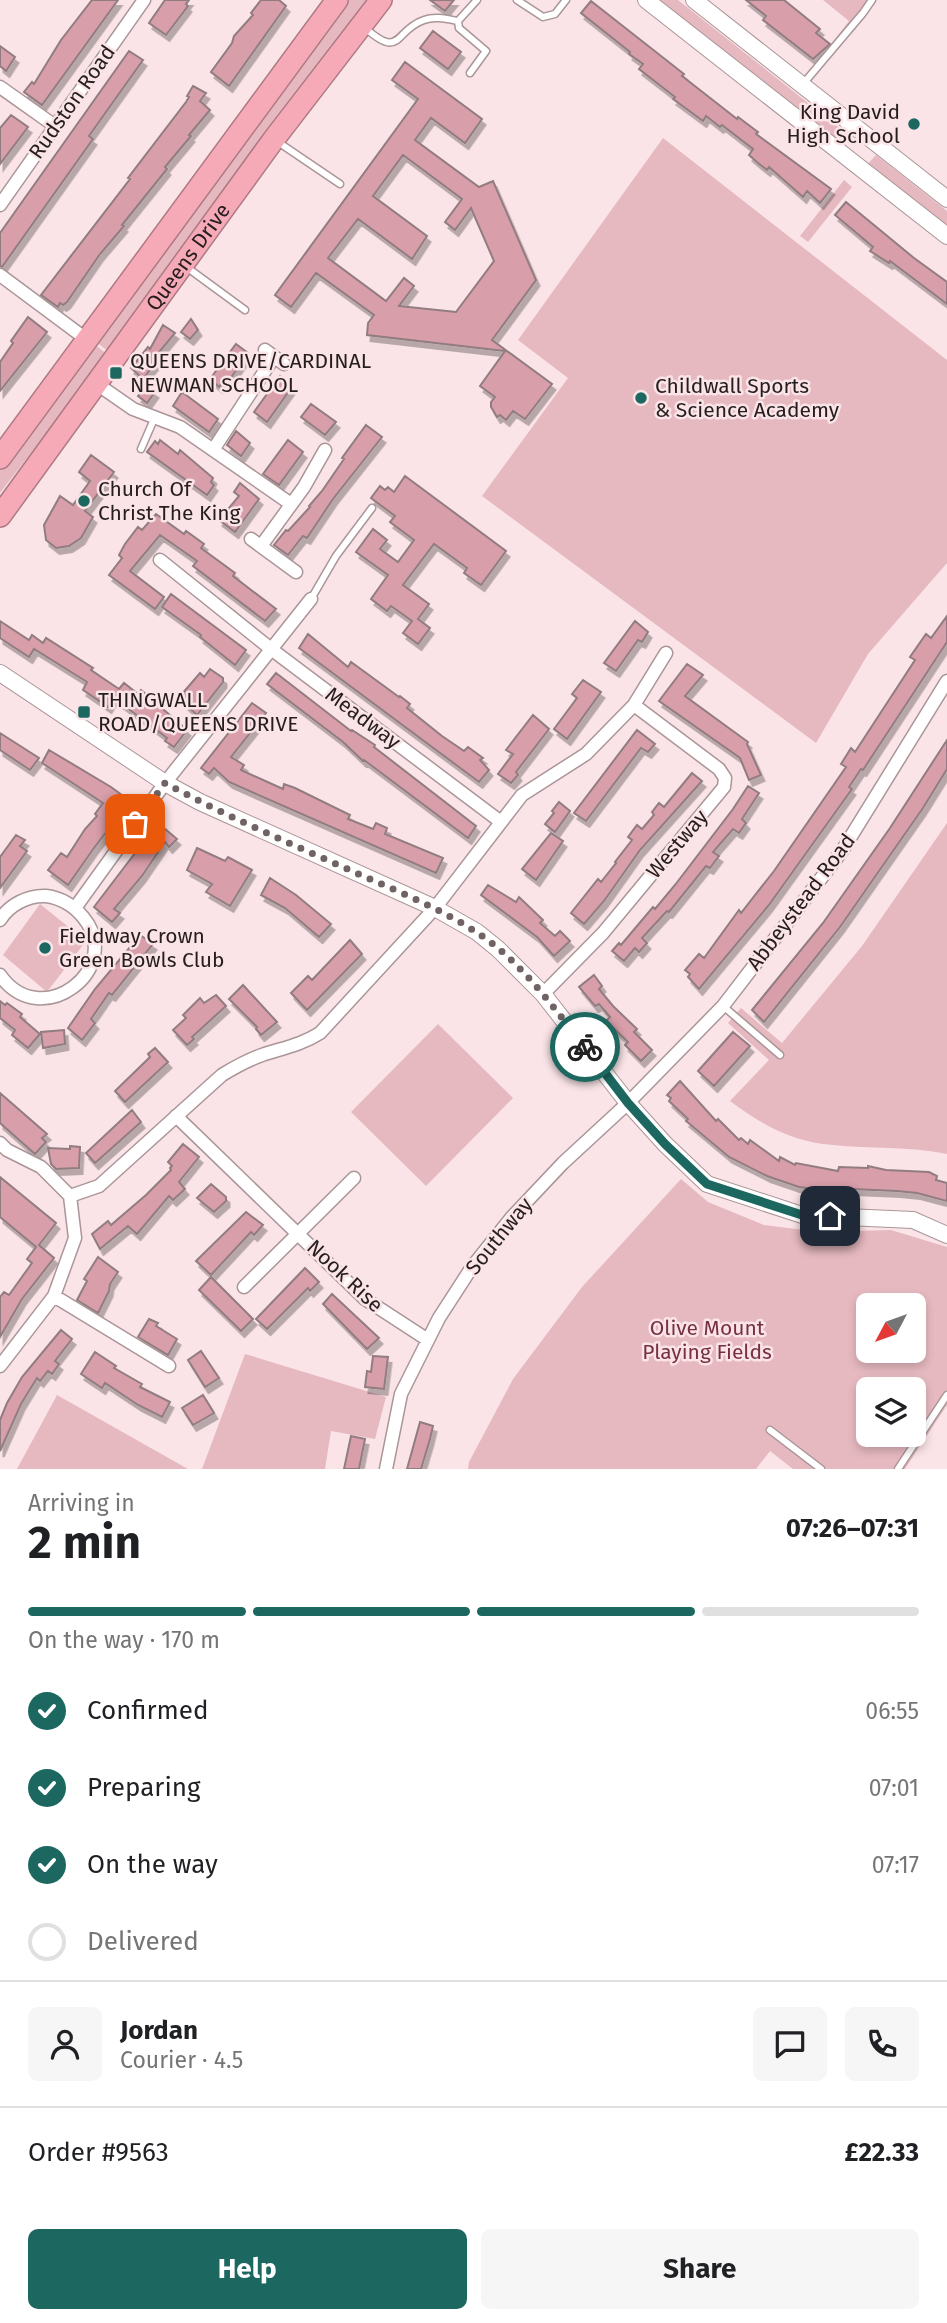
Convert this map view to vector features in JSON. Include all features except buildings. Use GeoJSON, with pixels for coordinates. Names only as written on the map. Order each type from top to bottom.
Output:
{"type":"FeatureCollection","features":[{"type":"Feature","properties":{"kind":"highway","name":"Queens Drive"},"geometry":{"type":"LineString","coordinates":[[0,458],[337,0]]}},
{"type":"Feature","properties":{"kind":"highway","name":"Queens Drive"},"geometry":{"type":"LineString","coordinates":[[0,516],[274,139],[381,0]]}},
{"type":"Feature","properties":{"kind":"street","name":"Rudston Road"},"geometry":{"type":"LineString","coordinates":[[0,205],[143,0]]}},
{"type":"Feature","properties":{"kind":"street"},"geometry":{"type":"LineString","coordinates":[[646,0],[947,236]]}},
{"type":"Feature","properties":{"kind":"street"},"geometry":{"type":"LineString","coordinates":[[694,0],[947,199]]}},
{"type":"Feature","properties":{"kind":"street"},"geometry":{"type":"LineString","coordinates":[[0,87],[55,126]]}},
{"type":"Feature","properties":{"kind":"street"},"geometry":{"type":"LineString","coordinates":[[854,164],[872,140]]}},
{"type":"Feature","properties":{"kind":"street"},"geometry":{"type":"LineString","coordinates":[[0,275],[86,339]]}},
{"type":"Feature","properties":{"kind":"street"},"geometry":{"type":"LineString","coordinates":[[213,450],[274,357]]}},
{"type":"Feature","properties":{"kind":"street"},"geometry":{"type":"LineString","coordinates":[[97,384],[133,409],[180,427],[290,504]]}},
{"type":"Feature","properties":{"kind":"street"},"geometry":{"type":"LineString","coordinates":[[296,572],[256,542],[304,487],[325,448]]}},
{"type":"Feature","properties":{"kind":"street","name":"Meadway"},"geometry":{"type":"LineString","coordinates":[[160,561],[271,649],[500,822]]}},
{"type":"Feature","properties":{"kind":"street"},"geometry":{"type":"LineString","coordinates":[[75,908],[165,783],[311,599]]}},
{"type":"Feature","properties":{"kind":"street"},"geometry":{"type":"LineString","coordinates":[[70,1196],[99,1186],[222,1075],[240,1064],[296,1046],[320,1033],[435,908],[522,795],[586,754],[634,705],[666,653]]}},
{"type":"Feature","properties":{"kind":"street"},"geometry":{"type":"LineString","coordinates":[[0,673],[165,783],[232,818],[435,908],[477,932],[543,993],[628,1103],[665,1144],[707,1184],[802,1215],[914,1220],[947,1235]]}},
{"type":"Feature","properties":{"kind":"street","name":"Abbeystead Road"},"geometry":{"type":"LineString","coordinates":[[628,1103],[723,1006],[842,851],[947,681]]}},
{"type":"Feature","properties":{"kind":"street","name":"Westway"},"geometry":{"type":"LineString","coordinates":[[543,993],[603,933],[724,787],[726,778],[719,769],[634,705]]}},
{"type":"Feature","properties":{"kind":"street"},"geometry":{"type":"LineString","coordinates":[[0,920],[14,905],[29,898],[45,896],[61,900],[75,908],[86,921],[93,937],[93,954],[88,971],[78,985],[63,994],[46,998],[29,996],[13,989],[0,975]]}},
{"type":"Feature","properties":{"kind":"street","name":"Southway"},"geometry":{"type":"LineString","coordinates":[[386,1469],[401,1394],[439,1318],[472,1267],[512,1217],[563,1163],[628,1103]]}},
{"type":"Feature","properties":{"kind":"street","name":"Nook Rise"},"geometry":{"type":"LineString","coordinates":[[176,1116],[365,1299],[428,1340]]}},
{"type":"Feature","properties":{"kind":"street"},"geometry":{"type":"LineString","coordinates":[[0,1366],[54,1296],[75,1238],[70,1196],[41,1167],[2,1151]]}},
{"type":"Feature","properties":{"kind":"street","name":"Nook Rise"},"geometry":{"type":"LineString","coordinates":[[244,1287],[354,1178]]}},
{"type":"Feature","properties":{"kind":"street"},"geometry":{"type":"LineString","coordinates":[[54,1296],[169,1366]]}},
{"type":"Feature","properties":{"kind":"lane"},"geometry":{"type":"LineString","coordinates":[[458,22],[477,0]]}},
{"type":"Feature","properties":{"kind":"lane"},"geometry":{"type":"LineString","coordinates":[[517,0],[543,17],[555,14],[566,0]]}},
{"type":"Feature","properties":{"kind":"lane"},"geometry":{"type":"LineString","coordinates":[[802,86],[872,0]]}},
{"type":"Feature","properties":{"kind":"lane"},"geometry":{"type":"LineString","coordinates":[[362,25],[387,43],[401,38],[425,20],[458,22]]}},
{"type":"Feature","properties":{"kind":"lane"},"geometry":{"type":"LineString","coordinates":[[458,22],[459,28],[486,51],[470,73]]}},
{"type":"Feature","properties":{"kind":"lane"},"geometry":{"type":"LineString","coordinates":[[274,139],[340,184]]}},
{"type":"Feature","properties":{"kind":"lane"},"geometry":{"type":"LineString","coordinates":[[183,265],[245,310]]}},
{"type":"Feature","properties":{"kind":"lane"},"geometry":{"type":"LineString","coordinates":[[141,449],[155,417]]}},
{"type":"Feature","properties":{"kind":"lane"},"geometry":{"type":"LineString","coordinates":[[311,599],[336,556],[372,508]]}},
{"type":"Feature","properties":{"kind":"lane"},"geometry":{"type":"LineString","coordinates":[[723,1006],[780,1055]]}},
{"type":"Feature","properties":{"kind":"lane"},"geometry":{"type":"LineString","coordinates":[[898,1469],[947,1395]]}},
{"type":"Feature","properties":{"kind":"lane"},"geometry":{"type":"LineString","coordinates":[[770,1430],[821,1469]]}},
{"type":"Feature","properties":{"kind":"green space"},"geometry":{"type":"Polygon","coordinates":[[[342,0],[373,0],[108,351],[92,339],[342,0]]]}},
{"type":"Feature","properties":{"kind":"green space"},"geometry":{"type":"Polygon","coordinates":[[[653,0],[678,0],[851,137],[842,149],[653,0]]]}},
{"type":"Feature","properties":{"kind":"green space"},"geometry":{"type":"Polygon","coordinates":[[[823,0],[874,0],[816,75],[811,70],[849,21],[823,0]]]}},
{"type":"Feature","properties":{"kind":"green space"},"geometry":{"type":"Polygon","coordinates":[[[663,138],[947,360],[947,563],[868,654],[816,743],[482,496],[568,378],[518,340],[663,138]]]}},
{"type":"Feature","properties":{"kind":"green space"},"geometry":{"type":"Polygon","coordinates":[[[876,155],[947,211],[947,231],[865,167],[876,155]]]}},
{"type":"Feature","properties":{"kind":"green space"},"geometry":{"type":"Polygon","coordinates":[[[844,180],[852,187],[808,242],[800,236],[844,180]]]}},
{"type":"Feature","properties":{"kind":"green space"},"geometry":{"type":"Polygon","coordinates":[[[90,341],[107,354],[0,493],[0,467],[90,341]]]}},
{"type":"Feature","properties":{"kind":"green space"},"geometry":{"type":"Polygon","coordinates":[[[947,823],[947,1154],[833,1145],[805,1140],[766,1125],[730,1101],[769,1060],[728,1023],[741,1008],[782,1043],[862,946],[947,823]]]}},
{"type":"Feature","properties":{"kind":"green space","name":"Fieldway Crown Green Bowls Club"},"geometry":{"type":"Polygon","coordinates":[[[40,904],[86,941],[47,992],[3,955],[40,904]]]}},
{"type":"Feature","properties":{"kind":"green space"},"geometry":{"type":"Polygon","coordinates":[[[438,1024],[513,1098],[426,1186],[351,1112],[438,1024]]]}},
{"type":"Feature","properties":{"kind":"green space","name":"Olive Mount Playing Fields"},"geometry":{"type":"Polygon","coordinates":[[[681,1179],[708,1202],[764,1225],[820,1232],[891,1230],[947,1247],[947,1405],[926,1437],[926,1377],[856,1377],[856,1447],[919,1447],[905,1469],[793,1469],[770,1451],[756,1469],[468,1469],[469,1462],[513,1379],[582,1287],[681,1179]]]}},
{"type":"Feature","properties":{"kind":"green space"},"geometry":{"type":"Polygon","coordinates":[[[245,1354],[386,1397],[375,1439],[331,1431],[325,1469],[202,1469],[245,1354]]]}},
{"type":"Feature","properties":{"kind":"green space"},"geometry":{"type":"Polygon","coordinates":[[[57,1395],[188,1469],[17,1469],[57,1395]]]}},
{"type":"Feature","properties":{"kind":"way so far"},"geometry":{"type":"LineString","coordinates":[[135,824],[165,783],[232,818],[435,908],[477,932],[517,966],[543,993],[585,1047]]}},
{"type":"Feature","properties":{"kind":"place","name":"King David High School"},"geometry":{"type":"Point","coordinates":[914,124]}},
{"type":"Feature","properties":{"kind":"place","name":"QUEENS DRIVE/CARDINAL NEWMAN SCHOOL"},"geometry":{"type":"Point","coordinates":[116,373]}},
{"type":"Feature","properties":{"kind":"place","name":"Childwall Sports & Science Academy"},"geometry":{"type":"Point","coordinates":[641,398]}},
{"type":"Feature","properties":{"kind":"place","name":"Church Of Christ The King"},"geometry":{"type":"Point","coordinates":[84,501]}},
{"type":"Feature","properties":{"kind":"place","name":"THINGWALL ROAD/QUEENS DRIVE"},"geometry":{"type":"Point","coordinates":[84,712]}},
{"type":"Feature","properties":{"kind":"place","name":"Fieldway Crown Green Bowls Club"},"geometry":{"type":"Point","coordinates":[45,948]}},
{"type":"Feature","properties":{"kind":"route"},"geometry":{"type":"LineString","coordinates":[[585,1047],[628,1103],[665,1144],[707,1184],[802,1215],[830,1216]]}}]}
